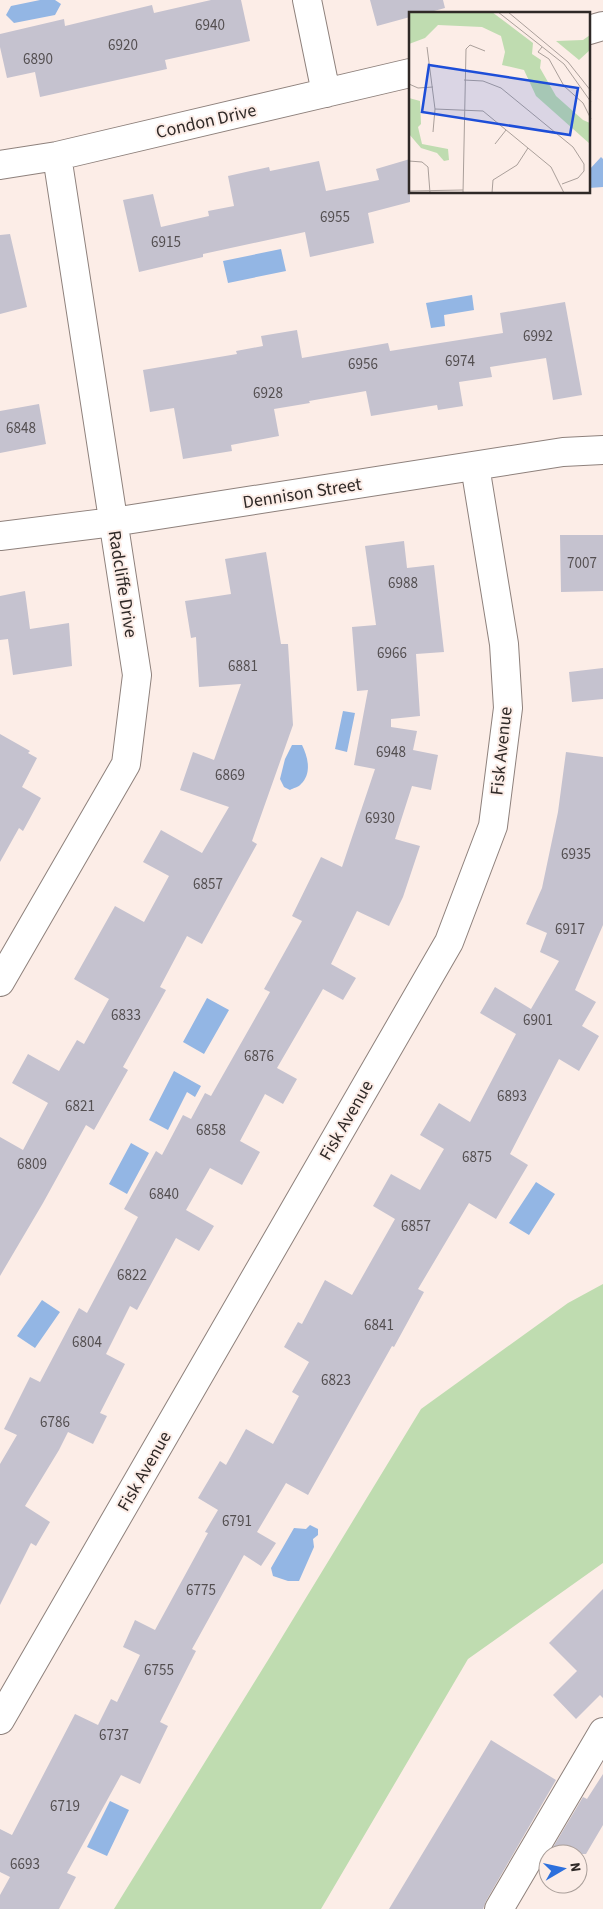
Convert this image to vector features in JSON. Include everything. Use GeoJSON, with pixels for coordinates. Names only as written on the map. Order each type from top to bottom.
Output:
{"type":"FeatureCollection","features":[{"type":"Feature","properties":{"kind":"street"},"geometry":{"type":"LineString","coordinates":[[307,0],[326,93]]}},
{"type":"Feature","properties":{"kind":"street"},"geometry":{"type":"LineString","coordinates":[[590,30],[603,26]]}},
{"type":"Feature","properties":{"kind":"street","name":"Condon Drive"},"geometry":{"type":"LineString","coordinates":[[0,165],[57,156],[409,74]]}},
{"type":"Feature","properties":{"kind":"street","name":"Radcliffe Drive"},"geometry":{"type":"LineString","coordinates":[[0,982],[126,764],[137,675],[57,156]]}},
{"type":"Feature","properties":{"kind":"street","name":"Dennison Street"},"geometry":{"type":"LineString","coordinates":[[0,536],[113,522],[563,452],[603,450]]}},
{"type":"Feature","properties":{"kind":"street","name":"Fisk Avenue"},"geometry":{"type":"LineString","coordinates":[[0,1720],[449,942],[493,826],[508,708],[504,644],[475,466]]}},
{"type":"Feature","properties":{"kind":"street"},"geometry":{"type":"LineString","coordinates":[[499,1909],[603,1732]]}},
{"type":"Feature","properties":{"kind":"green space"},"geometry":{"type":"Polygon","coordinates":[[[603,1284],[603,1563],[468,1659],[321,1909],[114,1909],[421,1409],[568,1303],[603,1284]]]}},
{"type":"Feature","properties":{"kind":"water"},"geometry":{"type":"Polygon","coordinates":[[[40,0],[55,0],[61,4],[55,15],[14,23],[6,15],[11,6],[40,0]]]}},
{"type":"Feature","properties":{"kind":"water"},"geometry":{"type":"Polygon","coordinates":[[[601,157],[603,159],[603,187],[590,188],[590,169],[601,157]]]}},
{"type":"Feature","properties":{"kind":"water"},"geometry":{"type":"Polygon","coordinates":[[[281,249],[286,271],[228,283],[223,261],[281,249]]]}},
{"type":"Feature","properties":{"kind":"water"},"geometry":{"type":"Polygon","coordinates":[[[472,295],[474,310],[444,315],[445,326],[431,328],[426,303],[472,295]]]}},
{"type":"Feature","properties":{"kind":"water"},"geometry":{"type":"Polygon","coordinates":[[[343,711],[355,713],[347,752],[335,749],[343,711]]]}},
{"type":"Feature","properties":{"kind":"water"},"geometry":{"type":"Polygon","coordinates":[[[292,745],[302,745],[306,755],[308,770],[301,784],[290,790],[284,787],[280,779],[285,759],[292,745]]]}},
{"type":"Feature","properties":{"kind":"water"},"geometry":{"type":"Polygon","coordinates":[[[207,998],[229,1010],[204,1054],[183,1042],[207,998]]]}},
{"type":"Feature","properties":{"kind":"water"},"geometry":{"type":"Polygon","coordinates":[[[174,1071],[201,1086],[195,1097],[187,1092],[168,1130],[149,1120],[174,1071]]]}},
{"type":"Feature","properties":{"kind":"water"},"geometry":{"type":"Polygon","coordinates":[[[131,1143],[149,1153],[127,1194],[109,1184],[131,1143]]]}},
{"type":"Feature","properties":{"kind":"water"},"geometry":{"type":"Polygon","coordinates":[[[536,1182],[555,1194],[529,1235],[509,1223],[536,1182]]]}},
{"type":"Feature","properties":{"kind":"water"},"geometry":{"type":"Polygon","coordinates":[[[42,1300],[60,1312],[35,1348],[17,1336],[42,1300]]]}},
{"type":"Feature","properties":{"kind":"water"},"geometry":{"type":"Polygon","coordinates":[[[310,1525],[318,1529],[318,1535],[313,1539],[314,1547],[299,1581],[288,1581],[273,1576],[271,1568],[294,1528],[306,1529],[310,1525]]]}},
{"type":"Feature","properties":{"kind":"water"},"geometry":{"type":"Polygon","coordinates":[[[110,1801],[129,1810],[107,1856],[87,1847],[110,1801]]]}},
{"type":"Feature","properties":{"kind":"building"},"geometry":{"type":"Polygon","coordinates":[[[211,0],[241,0],[250,41],[165,60],[167,69],[40,97],[35,72],[7,78],[0,47],[0,34],[64,19],[65,26],[152,5],[154,13],[211,0]]]}},
{"type":"Feature","properties":{"kind":"building"},"geometry":{"type":"Polygon","coordinates":[[[370,0],[443,0],[445,8],[430,12],[409,12],[409,17],[377,26],[370,0]]]}},
{"type":"Feature","properties":{"kind":"building"},"geometry":{"type":"Polygon","coordinates":[[[409,159],[410,202],[368,213],[374,243],[310,257],[305,232],[203,254],[203,257],[139,272],[123,200],[153,194],[161,227],[209,216],[208,211],[234,206],[228,176],[269,167],[270,171],[319,161],[326,191],[379,180],[376,169],[409,159]]]}},
{"type":"Feature","properties":{"kind":"building"},"geometry":{"type":"Polygon","coordinates":[[[10,234],[27,307],[0,314],[0,235],[10,234]]]}},
{"type":"Feature","properties":{"kind":"building"},"geometry":{"type":"Polygon","coordinates":[[[565,302],[582,395],[553,400],[546,358],[490,367],[492,377],[459,382],[463,406],[438,410],[437,405],[371,416],[366,391],[309,401],[310,403],[274,409],[279,436],[231,445],[232,451],[183,459],[174,408],[150,412],[143,370],[237,354],[236,351],[263,346],[261,336],[297,330],[302,358],[388,343],[390,351],[503,333],[500,313],[565,302]]]}},
{"type":"Feature","properties":{"kind":"building"},"geometry":{"type":"Polygon","coordinates":[[[39,404],[46,444],[0,453],[0,411],[39,404]]]}},
{"type":"Feature","properties":{"kind":"building"},"geometry":{"type":"Polygon","coordinates":[[[560,535],[603,535],[603,591],[561,592],[560,535]]]}},
{"type":"Feature","properties":{"kind":"building"},"geometry":{"type":"Polygon","coordinates":[[[404,541],[407,568],[434,565],[444,652],[416,654],[420,716],[391,719],[391,727],[417,731],[413,750],[438,755],[431,790],[412,786],[395,839],[420,846],[403,897],[389,926],[357,911],[331,964],[356,978],[343,1000],[323,989],[277,1068],[297,1079],[283,1104],[265,1094],[240,1141],[260,1152],[242,1185],[210,1168],[186,1210],[214,1226],[199,1251],[176,1238],[137,1310],[130,1306],[106,1354],[125,1364],[100,1413],[107,1416],[93,1444],[68,1432],[25,1506],[50,1522],[36,1546],[31,1543],[0,1605],[0,1464],[17,1435],[4,1429],[30,1377],[40,1382],[79,1308],[87,1313],[138,1217],[124,1209],[156,1151],[162,1155],[183,1115],[191,1119],[205,1093],[211,1096],[270,992],[264,989],[302,921],[292,916],[321,857],[342,867],[375,769],[354,765],[368,690],[357,691],[352,627],[376,625],[365,546],[404,541]]]}},
{"type":"Feature","properties":{"kind":"building"},"geometry":{"type":"Polygon","coordinates":[[[266,552],[281,644],[288,644],[293,725],[252,841],[257,844],[202,944],[187,936],[160,987],[166,990],[123,1067],[128,1070],[94,1130],[86,1125],[0,1276],[0,1137],[23,1150],[48,1103],[12,1083],[28,1054],[59,1071],[77,1040],[84,1044],[109,999],[74,979],[115,906],[144,922],[169,876],[143,862],[161,830],[202,853],[229,807],[180,790],[193,752],[214,760],[241,684],[199,687],[196,637],[191,638],[185,601],[231,594],[225,559],[266,552]]]}},
{"type":"Feature","properties":{"kind":"building"},"geometry":{"type":"Polygon","coordinates":[[[25,591],[30,629],[69,623],[72,666],[13,675],[8,639],[0,640],[0,596],[25,591]]]}},
{"type":"Feature","properties":{"kind":"building"},"geometry":{"type":"Polygon","coordinates":[[[603,668],[603,699],[572,702],[569,672],[603,668]]]}},
{"type":"Feature","properties":{"kind":"building"},"geometry":{"type":"Polygon","coordinates":[[[0,734],[30,751],[28,753],[37,758],[22,787],[41,798],[23,831],[19,828],[0,862],[0,734]]]}},
{"type":"Feature","properties":{"kind":"building"},"geometry":{"type":"Polygon","coordinates":[[[566,752],[603,757],[603,925],[575,990],[596,1002],[582,1026],[599,1036],[579,1071],[559,1059],[510,1154],[528,1165],[496,1219],[469,1203],[418,1289],[424,1292],[394,1347],[392,1346],[308,1495],[286,1483],[257,1532],[276,1543],[261,1566],[244,1555],[192,1649],[196,1651],[160,1722],[168,1726],[140,1784],[121,1775],[67,1873],[76,1877],[59,1909],[0,1909],[0,1895],[10,1877],[0,1872],[0,1829],[12,1835],[75,1714],[98,1725],[111,1699],[117,1702],[140,1655],[123,1647],[135,1620],[155,1630],[208,1533],[205,1532],[218,1510],[198,1498],[220,1461],[226,1465],[246,1429],[273,1444],[299,1396],[292,1392],[309,1362],[284,1347],[298,1322],[302,1324],[325,1280],[352,1295],[395,1219],[373,1206],[391,1174],[420,1190],[444,1149],[420,1135],[439,1103],[470,1122],[516,1034],[480,1013],[495,987],[531,1009],[559,961],[540,952],[547,933],[526,924],[542,888],[558,812],[566,752]]]}},
{"type":"Feature","properties":{"kind":"building"},"geometry":{"type":"Polygon","coordinates":[[[603,1589],[603,1698],[600,1695],[576,1719],[553,1695],[577,1671],[549,1643],[603,1589]]]}},
{"type":"Feature","properties":{"kind":"building"},"geometry":{"type":"Polygon","coordinates":[[[491,1740],[556,1780],[483,1909],[389,1909],[491,1740]]]}},
{"type":"Feature","properties":{"kind":"building"},"geometry":{"type":"Polygon","coordinates":[[[603,1774],[603,1825],[588,1851],[588,1844],[555,1844],[583,1797],[587,1799],[603,1774]]]}}]}
